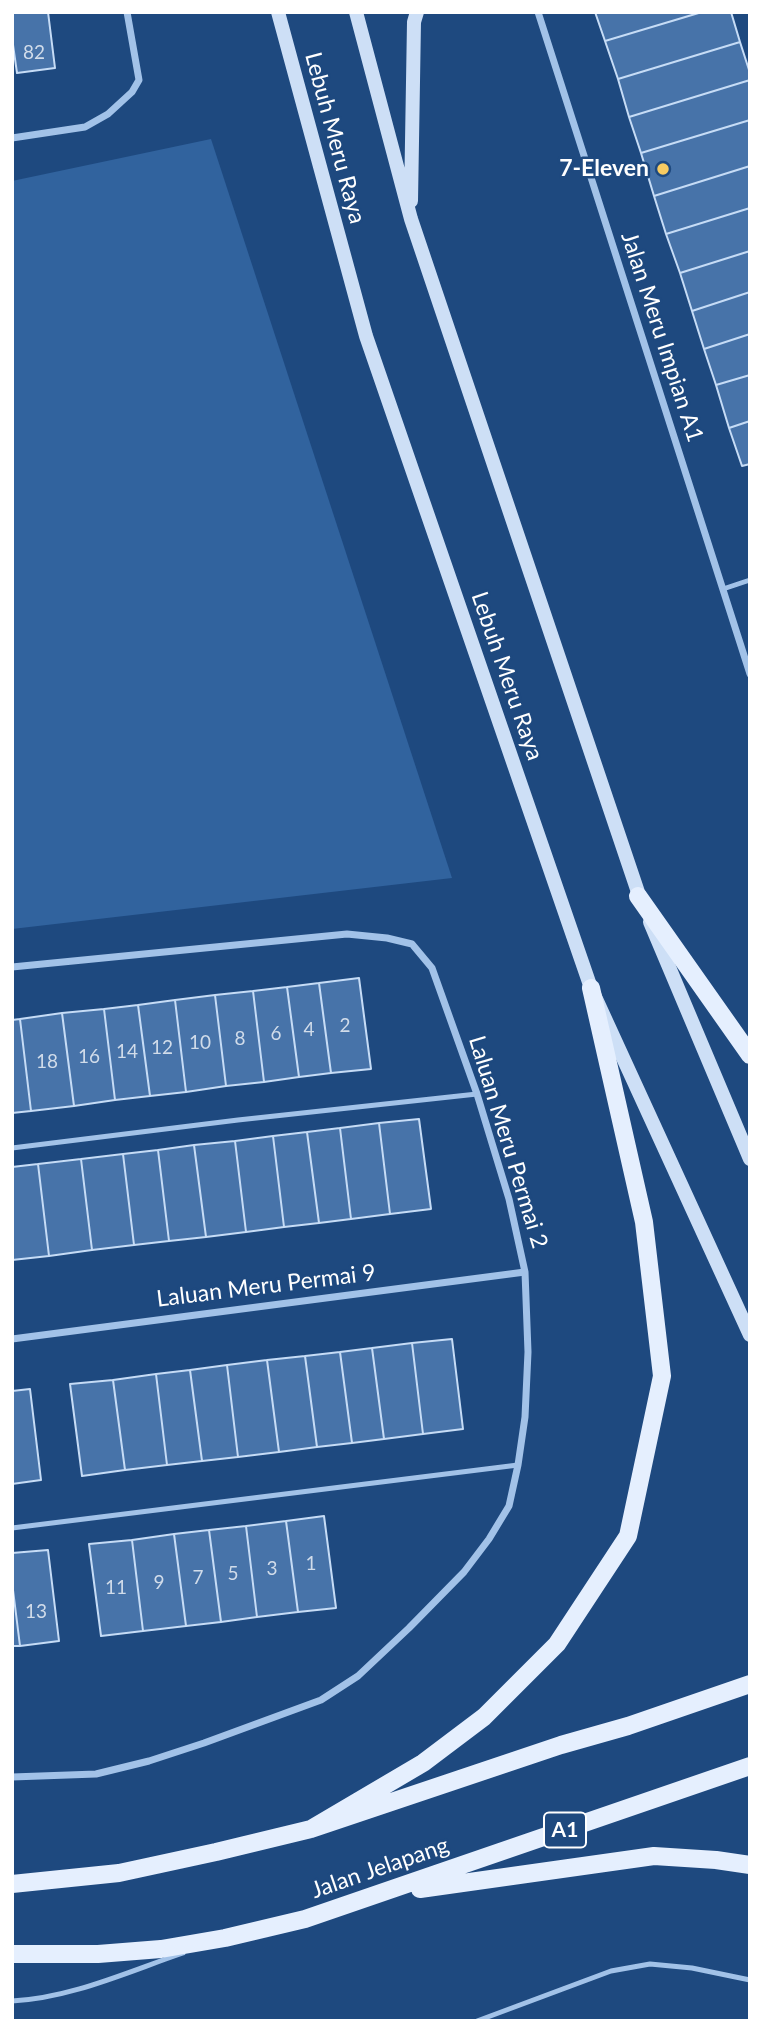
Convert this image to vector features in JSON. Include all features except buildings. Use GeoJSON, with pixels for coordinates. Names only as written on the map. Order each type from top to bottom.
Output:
{"type":"FeatureCollection","features":[{"type":"Feature","properties":{"kind":"main road","name":"Lebuh Meru Raya"},"geometry":{"type":"LineString","coordinates":[[278,12],[366,336],[591,988],[750,1335]]}},
{"type":"Feature","properties":{"kind":"main road"},"geometry":{"type":"LineString","coordinates":[[356,12],[411,219],[639,896],[750,1159]]}},
{"type":"Feature","properties":{"kind":"main road"},"geometry":{"type":"LineString","coordinates":[[411,219],[414,22],[417,12]]}},
{"type":"Feature","properties":{"kind":"main road"},"geometry":{"type":"LineString","coordinates":[[639,896],[750,1055]]}},
{"type":"Feature","properties":{"kind":"main road"},"geometry":{"type":"LineString","coordinates":[[311,1829],[423,1763],[484,1717],[557,1644],[628,1536],[662,1376],[644,1222],[591,988]]}},
{"type":"Feature","properties":{"kind":"main road"},"geometry":{"type":"LineString","coordinates":[[12,1884],[119,1873],[311,1829],[750,1684]]}},
{"type":"Feature","properties":{"kind":"main road","name":"Jalan Jelapang"},"geometry":{"type":"LineString","coordinates":[[12,1954],[98,1954],[161,1949],[225,1938],[305,1919],[750,1766]]}},
{"type":"Feature","properties":{"kind":"main road"},"geometry":{"type":"LineString","coordinates":[[380,1895],[654,1856],[750,1865]]}},
{"type":"Feature","properties":{"kind":"street"},"geometry":{"type":"LineString","coordinates":[[12,138],[85,127],[108,114],[132,92],[139,80],[127,12]]}},
{"type":"Feature","properties":{"kind":"street","name":"Jalan Meru Impian A1"},"geometry":{"type":"LineString","coordinates":[[538,12],[750,674]]}},
{"type":"Feature","properties":{"kind":"street","name":"Laluan Meru Permai 2"},"geometry":{"type":"LineString","coordinates":[[12,967],[346,934],[387,938],[412,944],[432,968],[477,1094],[509,1199],[525,1272],[528,1353],[525,1417],[509,1506],[464,1572],[358,1676],[321,1700],[149,1762],[96,1774],[12,1777]]}},
{"type":"Feature","properties":{"kind":"street","name":"Laluan Meru Permai 9"},"geometry":{"type":"LineString","coordinates":[[12,1339],[525,1272]]}},
{"type":"Feature","properties":{"kind":"lane"},"geometry":{"type":"LineString","coordinates":[[723,589],[750,580]]}},
{"type":"Feature","properties":{"kind":"lane"},"geometry":{"type":"LineString","coordinates":[[12,1148],[477,1094]]}},
{"type":"Feature","properties":{"kind":"lane"},"geometry":{"type":"LineString","coordinates":[[12,1528],[517,1465]]}},
{"type":"Feature","properties":{"kind":"lane"},"geometry":{"type":"LineString","coordinates":[[12,2001],[72,1991],[225,1938]]}},
{"type":"Feature","properties":{"kind":"lane"},"geometry":{"type":"LineString","coordinates":[[477,2021],[611,1971],[650,1964],[692,1968],[750,1980]]}},
{"type":"Feature","properties":{"kind":"shaded area"},"geometry":{"type":"Polygon","coordinates":[[[211,139],[452,878],[12,929],[12,181],[211,139]]]}},
{"type":"Feature","properties":{"kind":"place","name":"7-Eleven"},"geometry":{"type":"Point","coordinates":[663,169]}}]}
